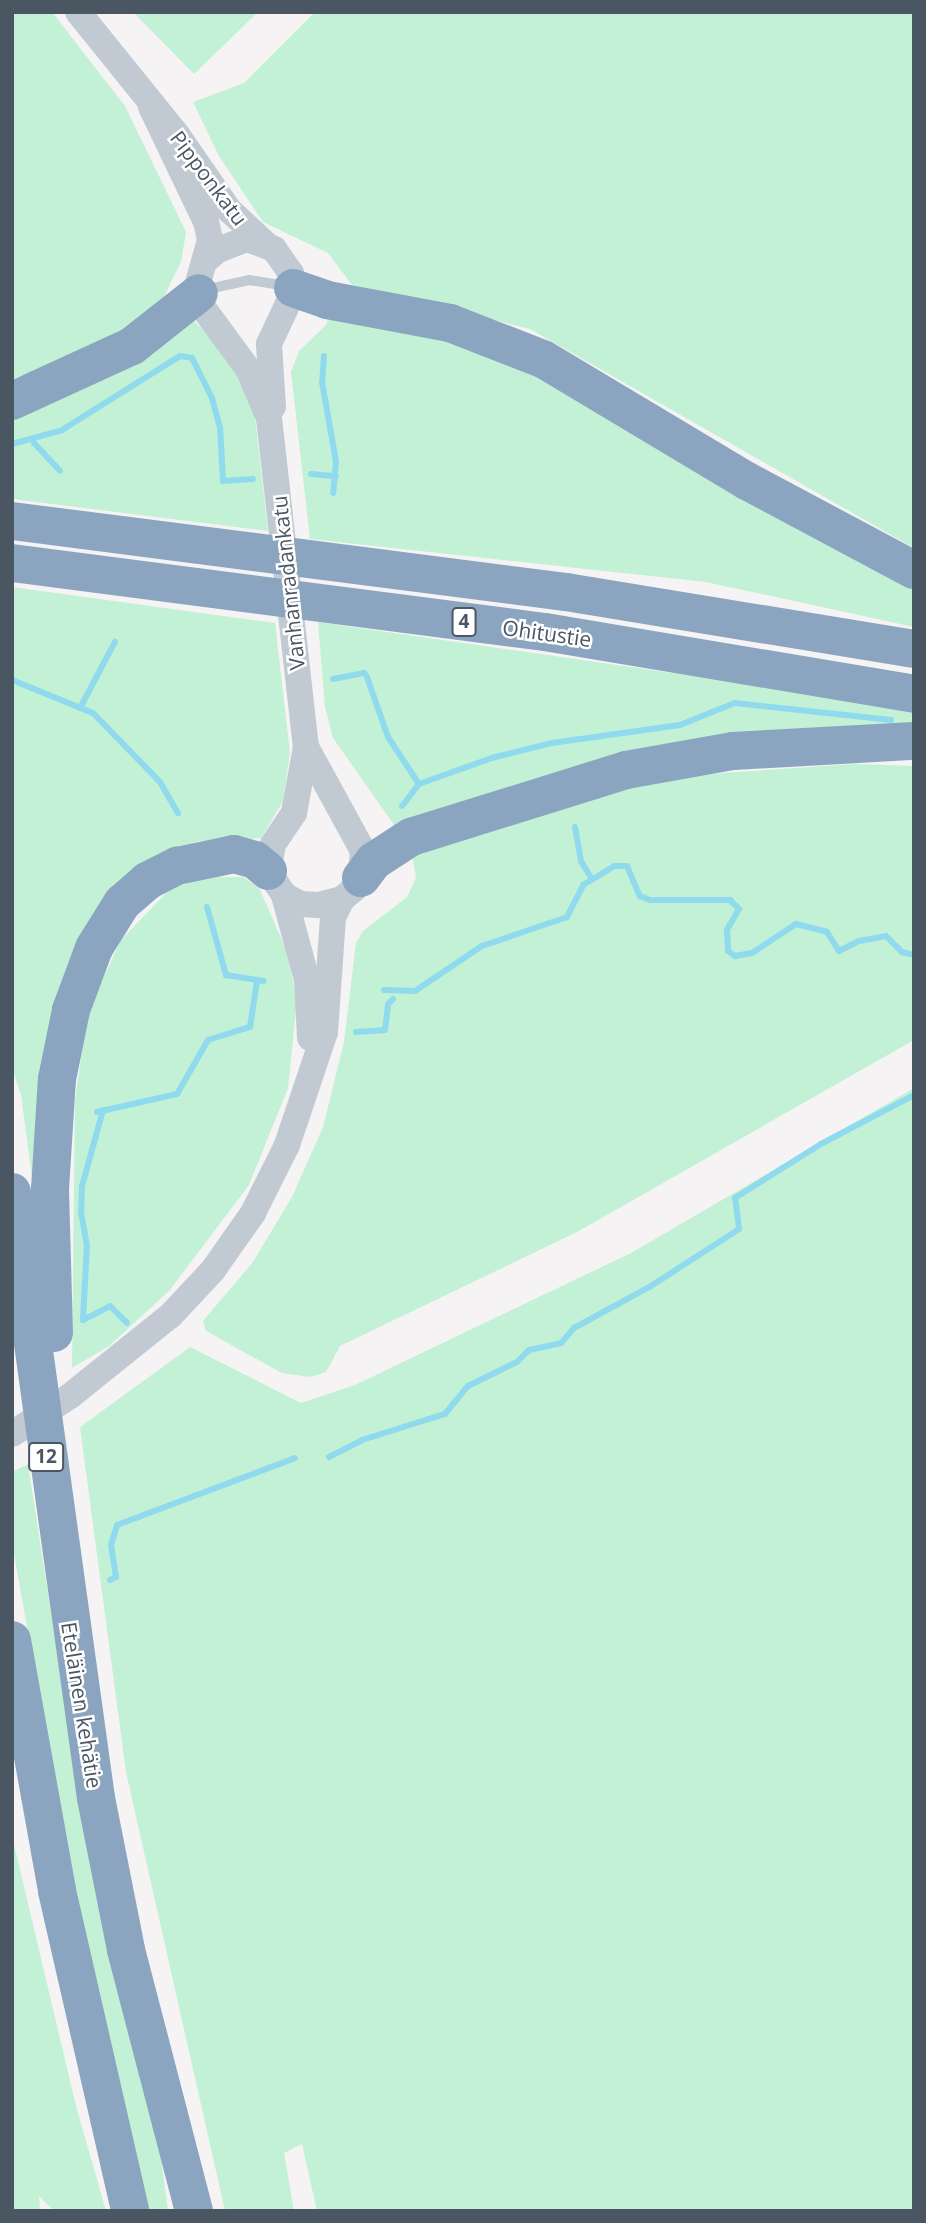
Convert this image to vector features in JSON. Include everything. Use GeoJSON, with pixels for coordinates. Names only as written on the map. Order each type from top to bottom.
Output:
{"type":"FeatureCollection","features":[{"type":"Feature","properties":{"kind":"highway"},"geometry":{"type":"LineString","coordinates":[[12,401],[132,346],[202,277]]}},
{"type":"Feature","properties":{"kind":"highway"},"geometry":{"type":"LineString","coordinates":[[293,288],[327,300],[450,323],[543,359],[747,481],[914,570]]}},
{"type":"Feature","properties":{"kind":"highway","name":"Ohitustie"},"geometry":{"type":"LineString","coordinates":[[12,521],[566,592],[914,649]]}},
{"type":"Feature","properties":{"kind":"highway","name":"Ohitustie"},"geometry":{"type":"LineString","coordinates":[[12,563],[545,632],[914,694]]}},
{"type":"Feature","properties":{"kind":"highway"},"geometry":{"type":"LineString","coordinates":[[351,889],[374,861],[411,837],[625,770],[733,751],[914,741]]}},
{"type":"Feature","properties":{"kind":"highway"},"geometry":{"type":"LineString","coordinates":[[82,1723],[52,1292],[51,1152],[64,1039],[94,948],[107,923],[134,891],[162,872],[207,856],[244,856],[276,883]]}},
{"type":"Feature","properties":{"kind":"highway","name":"Eteläinen kehätie"},"geometry":{"type":"LineString","coordinates":[[12,1192],[82,1723],[126,1950],[194,2211]]}},
{"type":"Feature","properties":{"kind":"highway"},"geometry":{"type":"LineString","coordinates":[[12,1640],[57,1891],[130,2211]]}},
{"type":"Feature","properties":{"kind":"highway"},"geometry":{"type":"LineString","coordinates":[[12,1671],[27,1730]]}},
{"type":"Feature","properties":{"kind":"street","name":"Pipponkatu"},"geometry":{"type":"LineString","coordinates":[[78,12],[151,107],[178,136],[229,210],[269,247]]}},
{"type":"Feature","properties":{"kind":"street","name":"Pipponkatu"},"geometry":{"type":"LineString","coordinates":[[151,107],[206,222],[210,240],[202,277]]}},
{"type":"Feature","properties":{"kind":"street"},"geometry":{"type":"LineString","coordinates":[[202,277],[218,250],[247,239],[269,247],[284,259],[293,288]]}},
{"type":"Feature","properties":{"kind":"street","name":"Vanhanradankatu"},"geometry":{"type":"LineString","coordinates":[[202,277],[208,318],[248,369],[269,418],[280,496],[306,747],[294,813],[273,844],[276,883],[307,980],[311,1068]]}},
{"type":"Feature","properties":{"kind":"street","name":"Vanhanradankatu"},"geometry":{"type":"LineString","coordinates":[[269,418],[273,403],[268,344],[293,288]]}},
{"type":"Feature","properties":{"kind":"street","name":"Vanhanradankatu"},"geometry":{"type":"LineString","coordinates":[[12,1434],[127,1352],[213,1270],[253,1213],[287,1145],[325,1032],[333,917],[351,889],[361,841],[332,800],[306,747]]}},
{"type":"Feature","properties":{"kind":"street"},"geometry":{"type":"LineString","coordinates":[[276,883],[300,904],[318,905],[351,889]]}},
{"type":"Feature","properties":{"kind":"lane"},"geometry":{"type":"LineString","coordinates":[[202,277],[221,283],[249,280],[293,288]]}},
{"type":"Feature","properties":{"kind":"green space"},"geometry":{"type":"Polygon","coordinates":[[[12,12],[52,12],[125,106],[186,232],[181,262],[157,311],[75,356],[12,379],[12,12]]]}},
{"type":"Feature","properties":{"kind":"green space"},"geometry":{"type":"Polygon","coordinates":[[[133,12],[258,12],[194,74],[133,12]]]}},
{"type":"Feature","properties":{"kind":"green space"},"geometry":{"type":"Polygon","coordinates":[[[315,12],[914,12],[914,548],[530,329],[352,285],[328,253],[263,222],[219,156],[193,102],[244,83],[315,12]]]}},
{"type":"Feature","properties":{"kind":"green space"},"geometry":{"type":"Polygon","coordinates":[[[332,309],[501,352],[914,582],[914,627],[706,582],[310,539],[291,372],[299,351],[326,325],[332,309]]]}},
{"type":"Feature","properties":{"kind":"green space"},"geometry":{"type":"Polygon","coordinates":[[[192,319],[227,353],[255,417],[268,531],[12,499],[12,412],[192,319]]]}},
{"type":"Feature","properties":{"kind":"green space"},"geometry":{"type":"Polygon","coordinates":[[[12,587],[275,623],[290,753],[283,801],[261,838],[199,841],[158,857],[107,893],[38,1222],[21,1095],[12,1068],[12,587]]]}},
{"type":"Feature","properties":{"kind":"green space"},"geometry":{"type":"Polygon","coordinates":[[[318,622],[797,691],[914,713],[914,730],[397,829],[333,738],[325,707],[318,622]]]}},
{"type":"Feature","properties":{"kind":"green space"},"geometry":{"type":"Polygon","coordinates":[[[855,764],[914,766],[914,1040],[577,1232],[340,1346],[326,1372],[310,1377],[282,1373],[206,1331],[203,1321],[253,1262],[292,1197],[323,1127],[344,1042],[356,943],[363,931],[407,897],[416,878],[412,853],[563,803],[693,775],[855,764]]]}},
{"type":"Feature","properties":{"kind":"green space"},"geometry":{"type":"Polygon","coordinates":[[[205,877],[243,877],[259,888],[285,947],[297,1000],[288,1088],[249,1185],[169,1291],[109,1346],[72,1368],[75,1102],[87,1013],[121,940],[170,889],[205,877]]]}},
{"type":"Feature","properties":{"kind":"green space"},"geometry":{"type":"Polygon","coordinates":[[[914,1088],[914,2211],[317,2211],[302,2144],[284,2153],[294,2211],[225,2211],[126,1772],[80,1427],[190,1347],[301,1403],[355,1385],[631,1253],[914,1088]]]}},
{"type":"Feature","properties":{"kind":"green space"},"geometry":{"type":"Polygon","coordinates":[[[28,1464],[84,1827],[158,2135],[168,2211],[148,2211],[71,1878],[12,1542],[12,1472],[28,1464]]]}},
{"type":"Feature","properties":{"kind":"green space"},"geometry":{"type":"Polygon","coordinates":[[[12,1836],[76,2106],[106,2211],[54,2211],[39,2196],[40,2211],[12,2211],[12,1836]]]}},
{"type":"Feature","properties":{"kind":"waterway"},"geometry":{"type":"LineString","coordinates":[[12,444],[62,430],[180,356],[192,358],[212,398],[220,427],[223,481],[253,479]]}},
{"type":"Feature","properties":{"kind":"waterway"},"geometry":{"type":"LineString","coordinates":[[324,356],[322,382],[336,461],[333,493]]}},
{"type":"Feature","properties":{"kind":"waterway"},"geometry":{"type":"LineString","coordinates":[[34,443],[60,471]]}},
{"type":"Feature","properties":{"kind":"waterway"},"geometry":{"type":"LineString","coordinates":[[311,474],[336,476]]}},
{"type":"Feature","properties":{"kind":"waterway"},"geometry":{"type":"LineString","coordinates":[[80,708],[115,642]]}},
{"type":"Feature","properties":{"kind":"waterway"},"geometry":{"type":"LineString","coordinates":[[333,679],[364,673],[388,737],[419,784]]}},
{"type":"Feature","properties":{"kind":"waterway"},"geometry":{"type":"LineString","coordinates":[[12,680],[93,713],[160,782],[178,813]]}},
{"type":"Feature","properties":{"kind":"waterway"},"geometry":{"type":"LineString","coordinates":[[402,806],[419,784],[495,757],[552,743],[680,725],[735,703],[891,720]]}},
{"type":"Feature","properties":{"kind":"waterway"},"geometry":{"type":"LineString","coordinates":[[575,827],[581,861],[592,879]]}},
{"type":"Feature","properties":{"kind":"waterway"},"geometry":{"type":"LineString","coordinates":[[384,990],[415,991],[482,946],[567,917],[583,885],[615,866],[627,866],[640,896],[650,900],[730,900],[739,909],[727,930],[728,951],[735,956],[752,953],[796,924],[827,932],[839,951],[859,941],[886,936],[902,952],[914,955]]}},
{"type":"Feature","properties":{"kind":"waterway"},"geometry":{"type":"LineString","coordinates":[[207,907],[226,975],[264,981]]}},
{"type":"Feature","properties":{"kind":"waterway"},"geometry":{"type":"LineString","coordinates":[[97,1112],[177,1094],[208,1040],[250,1027],[257,981]]}},
{"type":"Feature","properties":{"kind":"waterway"},"geometry":{"type":"LineString","coordinates":[[356,1032],[385,1030],[388,1004],[393,999]]}},
{"type":"Feature","properties":{"kind":"waterway"},"geometry":{"type":"LineString","coordinates":[[329,1457],[362,1440],[445,1414],[468,1386],[517,1362],[529,1350],[561,1343],[574,1328],[651,1286],[739,1229],[735,1198],[821,1144],[914,1095]]}},
{"type":"Feature","properties":{"kind":"waterway"},"geometry":{"type":"LineString","coordinates":[[103,1110],[82,1186],[81,1212],[87,1245],[83,1320],[110,1306],[127,1323]]}},
{"type":"Feature","properties":{"kind":"waterway"},"geometry":{"type":"LineString","coordinates":[[110,1580],[116,1577],[111,1545],[117,1525],[295,1458]]}}]}
